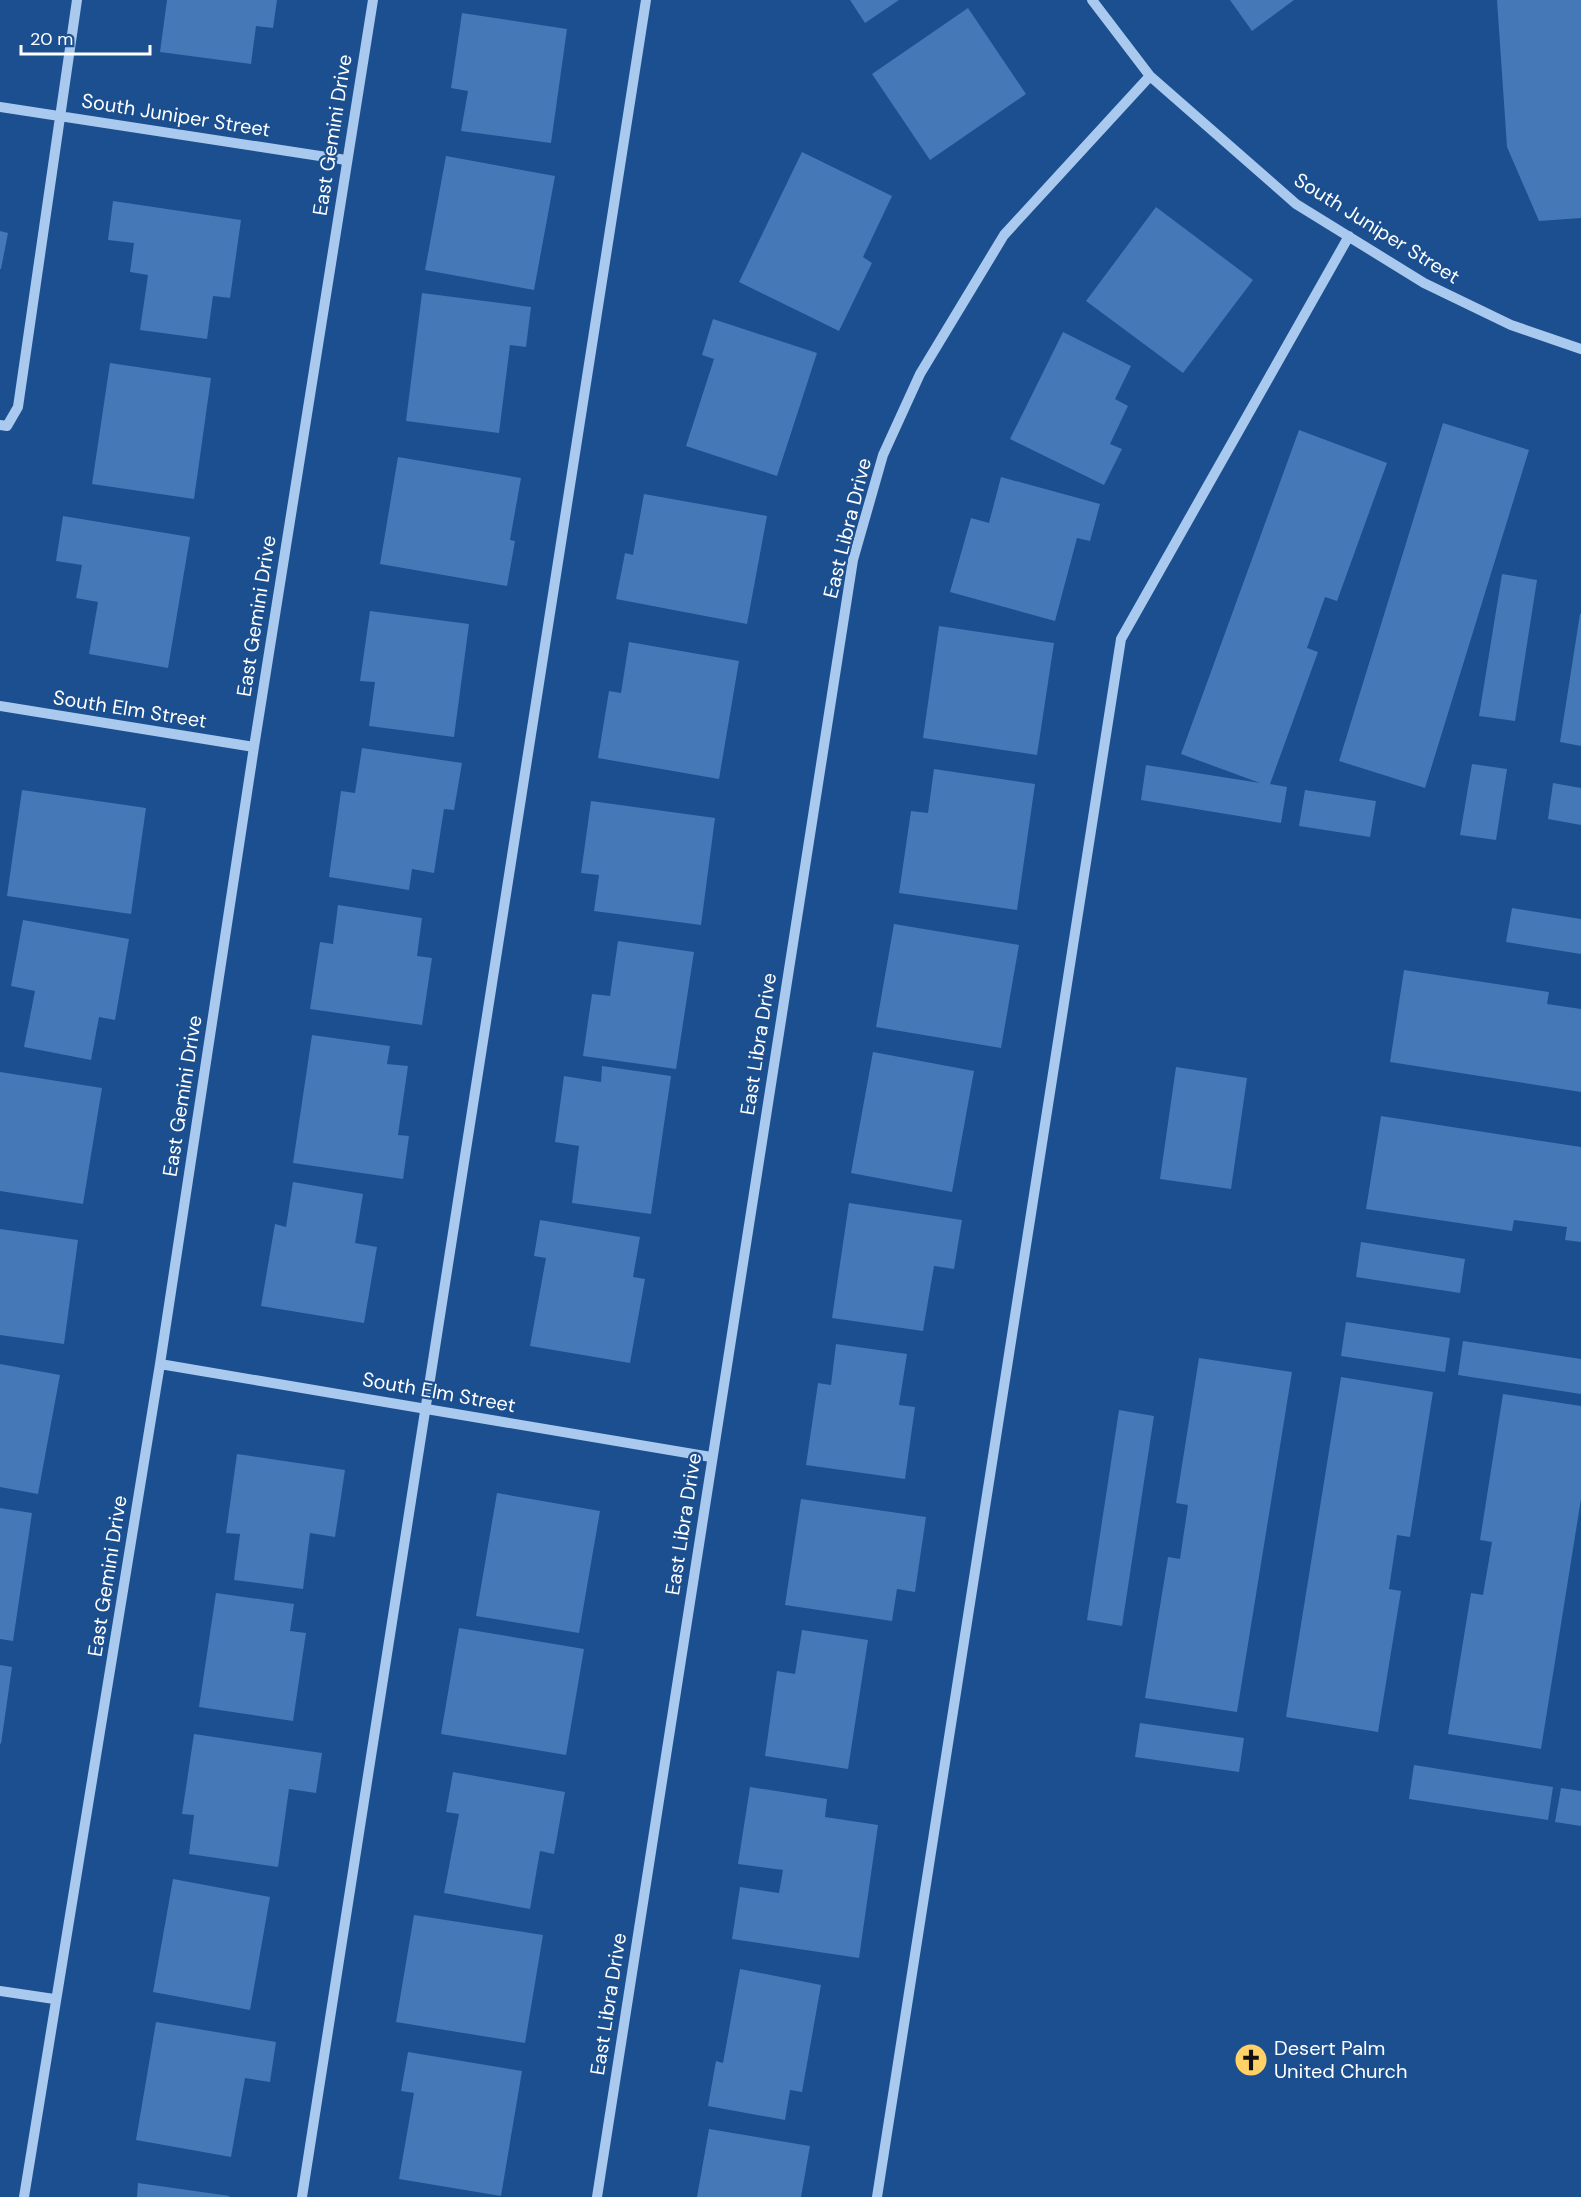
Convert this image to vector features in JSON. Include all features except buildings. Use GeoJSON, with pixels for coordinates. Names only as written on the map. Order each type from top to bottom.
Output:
{"type":"FeatureCollection","features":[{"type":"Feature","properties":{"kind":"street"},"geometry":{"type":"LineString","coordinates":[[0,425],[7,426],[18,407],[77,0]]}},
{"type":"Feature","properties":{"kind":"street","name":"East Gemini Drive"},"geometry":{"type":"LineString","coordinates":[[24,2197],[54,1999],[160,1364],[254,747],[373,0]]}},
{"type":"Feature","properties":{"kind":"street"},"geometry":{"type":"LineString","coordinates":[[302,2197],[646,0]]}},
{"type":"Feature","properties":{"kind":"street"},"geometry":{"type":"LineString","coordinates":[[1092,0],[1150,76]]}},
{"type":"Feature","properties":{"kind":"street","name":"South Juniper Street"},"geometry":{"type":"LineString","coordinates":[[1150,76],[1296,204],[1424,283],[1511,325],[1581,349]]}},
{"type":"Feature","properties":{"kind":"street","name":"East Libra Drive"},"geometry":{"type":"LineString","coordinates":[[597,2197],[711,1456],[853,560],[883,455],[920,374],[1004,235],[1150,76]]}},
{"type":"Feature","properties":{"kind":"street","name":"South Juniper Street"},"geometry":{"type":"LineString","coordinates":[[0,107],[346,160]]}},
{"type":"Feature","properties":{"kind":"street"},"geometry":{"type":"LineString","coordinates":[[877,2197],[1120,639],[1349,236]]}},
{"type":"Feature","properties":{"kind":"street","name":"South Elm Street"},"geometry":{"type":"LineString","coordinates":[[0,706],[254,747]]}},
{"type":"Feature","properties":{"kind":"street","name":"South Elm Street"},"geometry":{"type":"LineString","coordinates":[[160,1364],[711,1456]]}},
{"type":"Feature","properties":{"kind":"street"},"geometry":{"type":"LineString","coordinates":[[0,1991],[54,1999]]}},
{"type":"Feature","properties":{"kind":"place","name":"Desert Palm United Church"},"geometry":{"type":"Point","coordinates":[1251,2060]}}]}
